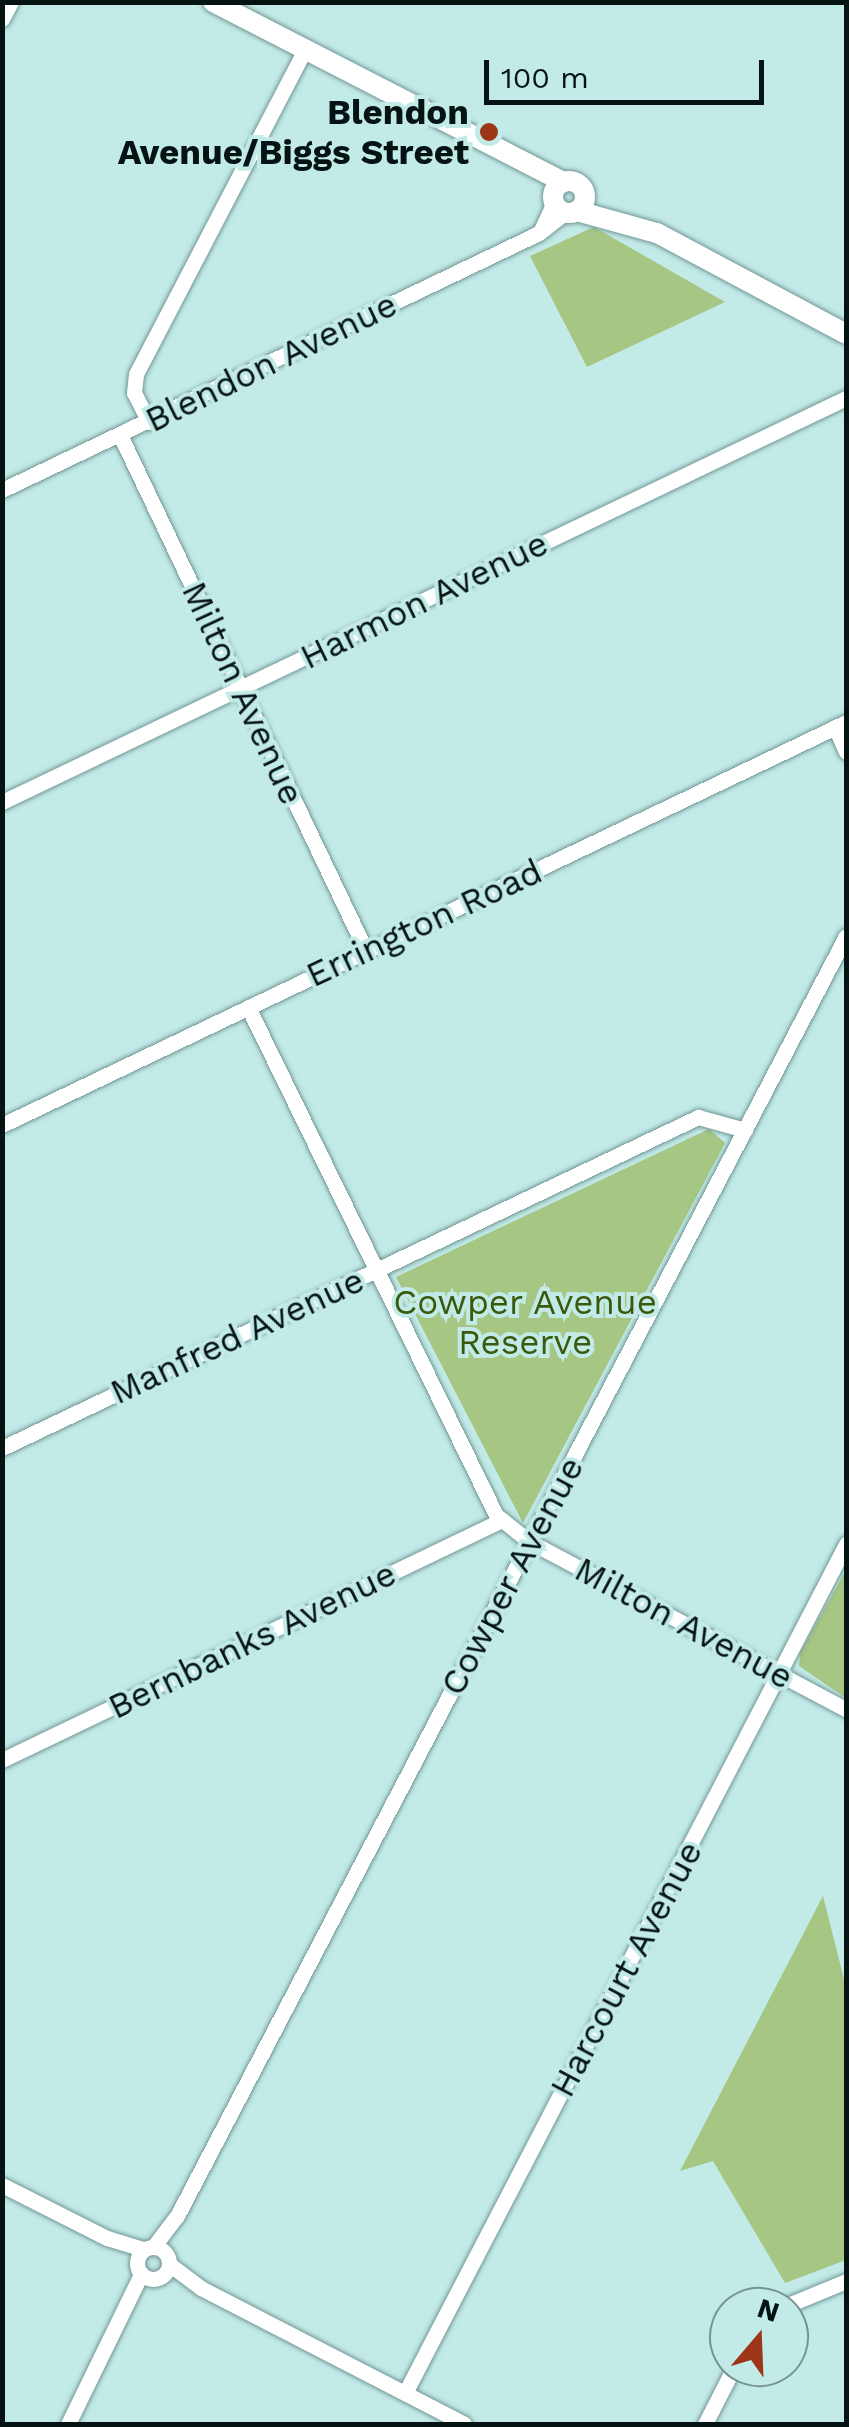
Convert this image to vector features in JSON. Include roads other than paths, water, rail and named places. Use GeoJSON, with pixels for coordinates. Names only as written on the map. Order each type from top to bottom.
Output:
{"type":"FeatureCollection","features":[{"type":"Feature","properties":{"kind":"street"},"geometry":{"type":"LineString","coordinates":[[2,19],[11,2]]}},
{"type":"Feature","properties":{"kind":"street"},"geometry":{"type":"LineString","coordinates":[[213,2],[518,161],[567,201],[685,247],[846,334]]}},
{"type":"Feature","properties":{"kind":"street"},"geometry":{"type":"LineString","coordinates":[[149,422],[134,393],[136,374],[304,51]]}},
{"type":"Feature","properties":{"kind":"street","name":"Blendon Avenue"},"geometry":{"type":"LineString","coordinates":[[2,490],[539,233],[567,201]]}},
{"type":"Feature","properties":{"kind":"street","name":"Harmon Avenue"},"geometry":{"type":"LineString","coordinates":[[2,802],[846,398]]}},
{"type":"Feature","properties":{"kind":"street","name":"Milton Avenue"},"geometry":{"type":"LineString","coordinates":[[120,435],[366,951]]}},
{"type":"Feature","properties":{"kind":"street"},"geometry":{"type":"LineString","coordinates":[[841,725],[846,752]]}},
{"type":"Feature","properties":{"kind":"street","name":"Errington Road"},"geometry":{"type":"LineString","coordinates":[[2,1124],[841,725]]}},
{"type":"Feature","properties":{"kind":"street","name":"Cowper Avenue"},"geometry":{"type":"LineString","coordinates":[[68,2424],[846,936]]}},
{"type":"Feature","properties":{"kind":"street","name":"Milton Avenue"},"geometry":{"type":"LineString","coordinates":[[248,1007],[478,1488],[502,1520],[530,1542],[846,1709]]}},
{"type":"Feature","properties":{"kind":"street","name":"Manfred Avenue"},"geometry":{"type":"LineString","coordinates":[[2,1448],[698,1117],[745,1130]]}},
{"type":"Feature","properties":{"kind":"street","name":"Bernbanks Avenue"},"geometry":{"type":"LineString","coordinates":[[2,1760],[502,1520]]}},
{"type":"Feature","properties":{"kind":"street","name":"Harcourt Avenue"},"geometry":{"type":"LineString","coordinates":[[404,2393],[846,1546]]}},
{"type":"Feature","properties":{"kind":"street"},"geometry":{"type":"LineString","coordinates":[[2,2185],[464,2424]]}},
{"type":"Feature","properties":{"kind":"street"},"geometry":{"type":"LineString","coordinates":[[809,2296],[846,2280]]}},
{"type":"Feature","properties":{"kind":"street"},"geometry":{"type":"LineString","coordinates":[[705,2424],[724,2387]]}},
{"type":"Feature","properties":{"kind":"place","name":"Blendon Avenue/Biggs Street"},"geometry":{"type":"Point","coordinates":[489,132]}},
{"type":"Feature","properties":{"kind":"park label","name":"Cowper Avenue Reserve"},"geometry":{"type":"Point","coordinates":[525,1322]}}]}
